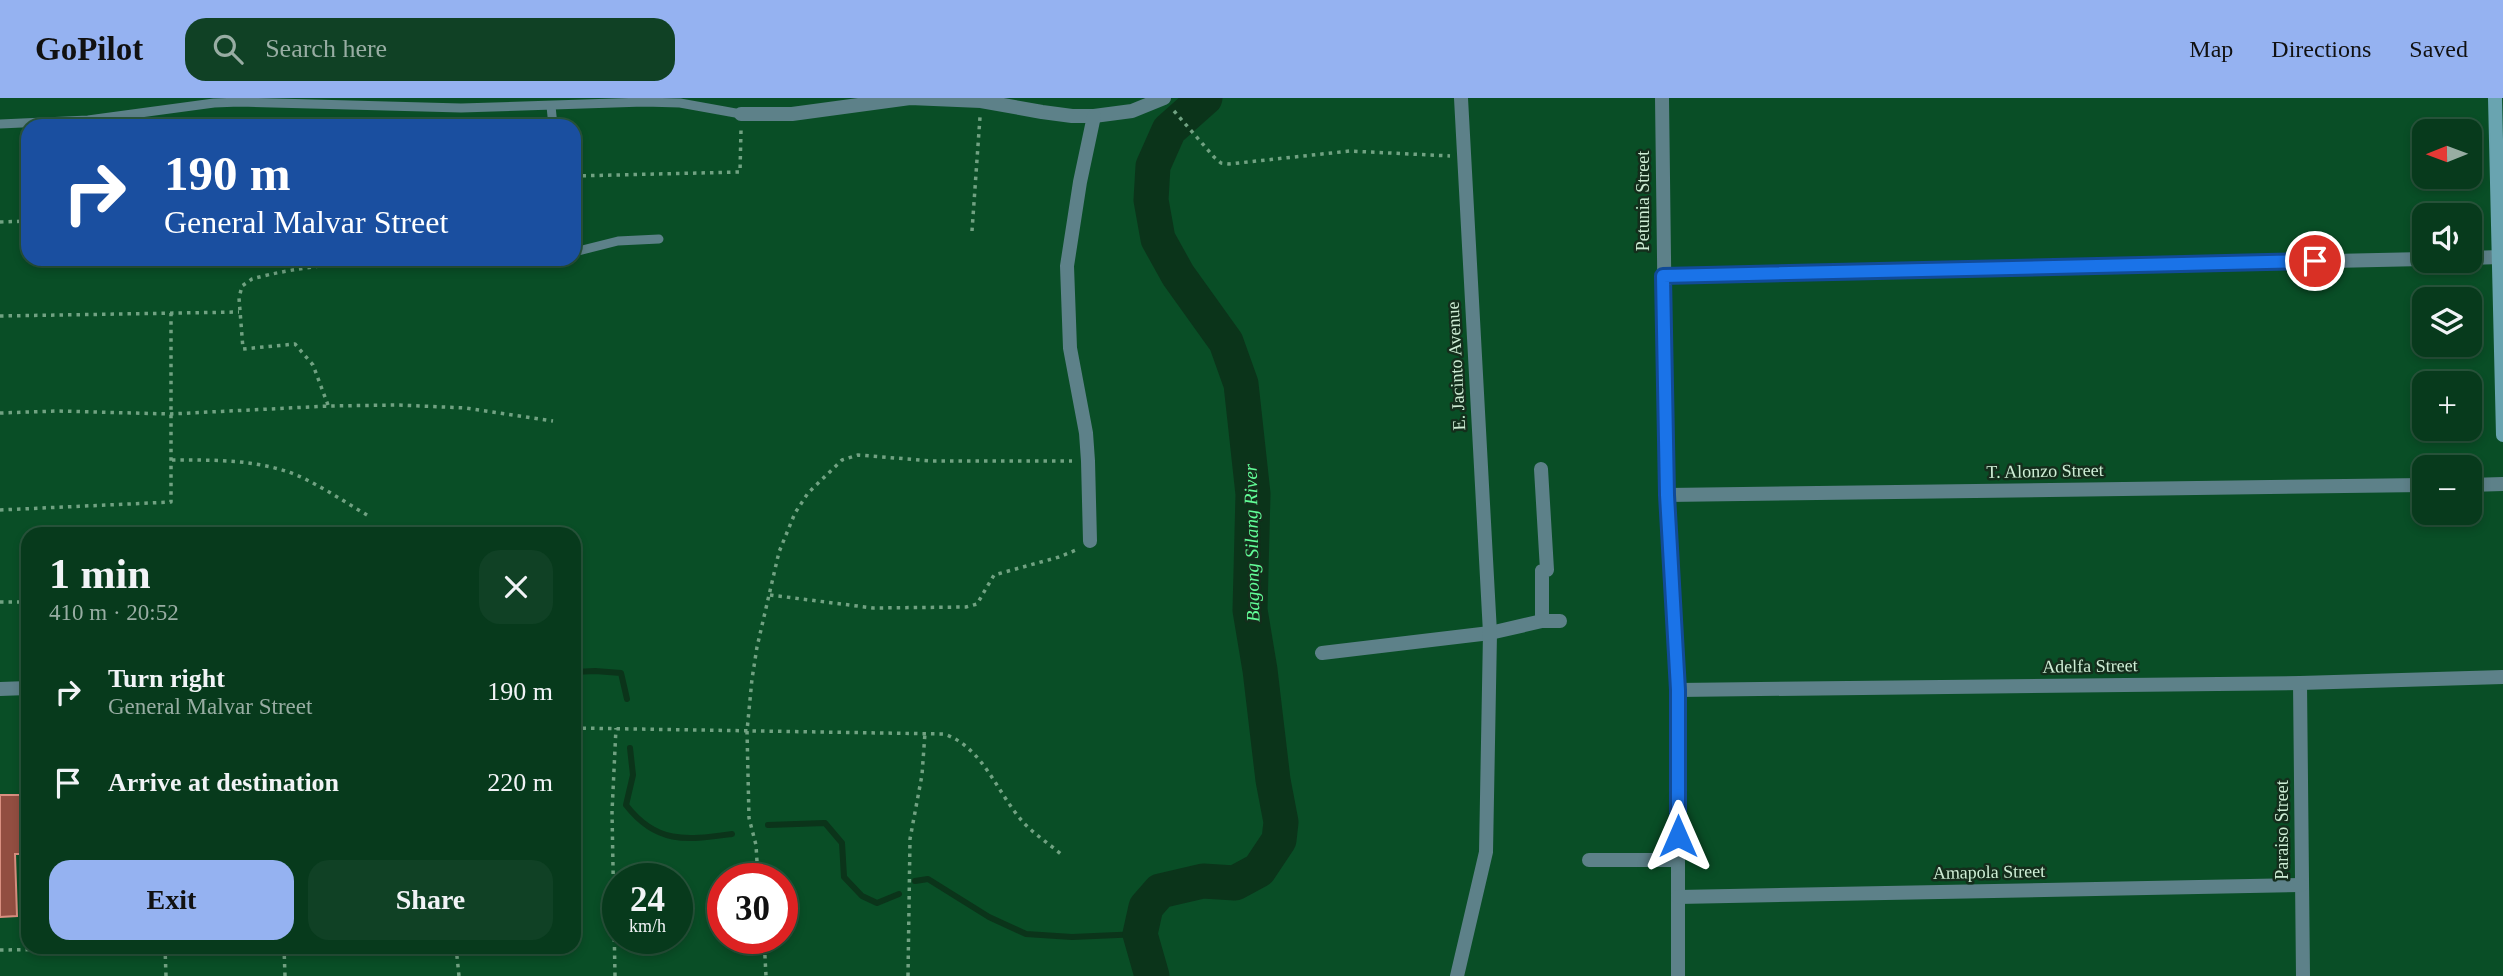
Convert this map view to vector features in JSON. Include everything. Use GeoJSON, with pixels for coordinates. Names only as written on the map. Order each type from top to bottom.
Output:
{"type":"FeatureCollection","features":[{"type":"Feature","properties":{"kind":"street"},"geometry":{"type":"LineString","coordinates":[[741,114],[792,114],[910,98],[981,101],[1072,116],[1094,116],[1132,111],[1167,101]]}},
{"type":"Feature","properties":{"kind":"street","name":"E. Jacinto Avenue"},"geometry":{"type":"LineString","coordinates":[[1457,976],[1486,852],[1490,633],[1461,98]]}},
{"type":"Feature","properties":{"kind":"street","name":"Petunia Street"},"geometry":{"type":"LineString","coordinates":[[1662,98],[1667,495],[1678,690],[1678,976]]}},
{"type":"Feature","properties":{"kind":"street"},"geometry":{"type":"LineString","coordinates":[[2496,98],[2503,435]]}},
{"type":"Feature","properties":{"kind":"street"},"geometry":{"type":"LineString","coordinates":[[1090,541],[1086,433],[1069,348],[1068,266],[1080,182],[1094,116]]}},
{"type":"Feature","properties":{"kind":"street"},"geometry":{"type":"LineString","coordinates":[[2482,258],[2500,257]]}},
{"type":"Feature","properties":{"kind":"street"},"geometry":{"type":"LineString","coordinates":[[1663,276],[2412,259]]}},
{"type":"Feature","properties":{"kind":"street"},"geometry":{"type":"LineString","coordinates":[[1541,470],[1547,569],[1542,570],[1542,621]]}},
{"type":"Feature","properties":{"kind":"street"},"geometry":{"type":"LineString","coordinates":[[2482,485],[2503,484]]}},
{"type":"Feature","properties":{"kind":"street","name":"T. Alonzo Street"},"geometry":{"type":"LineString","coordinates":[[1667,495],[2412,485]]}},
{"type":"Feature","properties":{"kind":"street"},"geometry":{"type":"LineString","coordinates":[[1322,653],[1490,633],[1542,621],[1560,621]]}},
{"type":"Feature","properties":{"kind":"street","name":"Adelfa Street"},"geometry":{"type":"LineString","coordinates":[[1678,690],[2300,683],[2503,677]]}},
{"type":"Feature","properties":{"kind":"street","name":"Paraiso Street"},"geometry":{"type":"LineString","coordinates":[[2300,683],[2303,976]]}},
{"type":"Feature","properties":{"kind":"street"},"geometry":{"type":"LineString","coordinates":[[0,689],[21,688]]}},
{"type":"Feature","properties":{"kind":"street"},"geometry":{"type":"LineString","coordinates":[[1589,860],[1678,860]]}},
{"type":"Feature","properties":{"kind":"street","name":"Amapola Street"},"geometry":{"type":"LineString","coordinates":[[1678,897],[2301,885]]}},
{"type":"Feature","properties":{"kind":"lane"},"geometry":{"type":"LineString","coordinates":[[95,119],[240,102],[461,108],[645,102],[680,103],[741,114]]}},
{"type":"Feature","properties":{"kind":"lane"},"geometry":{"type":"LineString","coordinates":[[551,106],[552,119]]}},
{"type":"Feature","properties":{"kind":"lane"},"geometry":{"type":"LineString","coordinates":[[0,124],[21,123]]}},
{"type":"Feature","properties":{"kind":"lane"},"geometry":{"type":"LineString","coordinates":[[581,250],[618,241],[659,239]]}},
{"type":"Feature","properties":{"kind":"path"},"geometry":{"type":"LineString","coordinates":[[972,231],[981,101]]}},
{"type":"Feature","properties":{"kind":"path"},"geometry":{"type":"LineString","coordinates":[[1167,101],[1214,157],[1229,164],[1350,151],[1464,157]]}},
{"type":"Feature","properties":{"kind":"path"},"geometry":{"type":"LineString","coordinates":[[581,176],[740,172],[741,114]]}},
{"type":"Feature","properties":{"kind":"path"},"geometry":{"type":"LineString","coordinates":[[0,222],[21,221]]}},
{"type":"Feature","properties":{"kind":"path"},"geometry":{"type":"LineString","coordinates":[[329,405],[313,365],[295,344],[243,349],[239,298],[242,286],[252,279],[334,266]]}},
{"type":"Feature","properties":{"kind":"path"},"geometry":{"type":"LineString","coordinates":[[0,316],[239,312]]}},
{"type":"Feature","properties":{"kind":"path"},"geometry":{"type":"LineString","coordinates":[[0,510],[171,502],[171,313]]}},
{"type":"Feature","properties":{"kind":"path"},"geometry":{"type":"LineString","coordinates":[[0,413],[58,411],[170,414],[329,405],[466,408],[553,421]]}},
{"type":"Feature","properties":{"kind":"path"},"geometry":{"type":"LineString","coordinates":[[757,863],[756,845],[749,818],[747,731],[757,647],[779,552],[794,513],[808,493],[842,460],[850,456],[869,455],[932,461],[1088,461]]}},
{"type":"Feature","properties":{"kind":"path"},"geometry":{"type":"LineString","coordinates":[[171,460],[221,460],[266,466],[298,476],[367,515]]}},
{"type":"Feature","properties":{"kind":"path"},"geometry":{"type":"LineString","coordinates":[[769,595],[873,608],[966,607],[976,604],[994,575],[1072,553],[1090,541]]}},
{"type":"Feature","properties":{"kind":"path"},"geometry":{"type":"LineString","coordinates":[[0,602],[21,602]]}},
{"type":"Feature","properties":{"kind":"path"},"geometry":{"type":"LineString","coordinates":[[581,728],[944,734],[957,738],[973,751],[1002,797],[1025,824],[1061,854]]}},
{"type":"Feature","properties":{"kind":"path"},"geometry":{"type":"LineString","coordinates":[[615,976],[612,813],[616,728]]}},
{"type":"Feature","properties":{"kind":"path"},"geometry":{"type":"LineString","coordinates":[[908,976],[910,839],[922,775],[925,733]]}},
{"type":"Feature","properties":{"kind":"path"},"geometry":{"type":"LineString","coordinates":[[0,950],[21,950]]}},
{"type":"Feature","properties":{"kind":"path"},"geometry":{"type":"LineString","coordinates":[[165,954],[166,976]]}},
{"type":"Feature","properties":{"kind":"path"},"geometry":{"type":"LineString","coordinates":[[284,954],[285,976]]}},
{"type":"Feature","properties":{"kind":"path"},"geometry":{"type":"LineString","coordinates":[[457,954],[459,976]]}},
{"type":"Feature","properties":{"kind":"path"},"geometry":{"type":"LineString","coordinates":[[765,954],[766,976]]}},
{"type":"Feature","properties":{"kind":"building"},"geometry":{"type":"Polygon","coordinates":[[[0,795],[21,795],[21,854],[15,854],[17,916],[0,917],[0,795]]]}},
{"type":"Feature","properties":{"kind":"waterway","name":"Bagong Silang River"},"geometry":{"type":"LineString","coordinates":[[1152,976],[1140,934],[1146,907],[1160,891],[1203,881],[1235,883],[1259,870],[1279,840],[1281,822],[1250,610],[1253,494],[1241,384],[1226,342],[1178,275],[1158,239],[1151,200],[1153,166],[1169,130],[1205,98]]}},
{"type":"Feature","properties":{"kind":"waterway"},"geometry":{"type":"LineString","coordinates":[[581,672],[621,673],[627,699]]}},
{"type":"Feature","properties":{"kind":"waterway"},"geometry":{"type":"LineString","coordinates":[[630,748],[633,775],[626,805],[638,818],[649,827],[674,837],[701,838],[732,834]]}},
{"type":"Feature","properties":{"kind":"waterway"},"geometry":{"type":"LineString","coordinates":[[768,825],[825,823],[842,843],[844,877],[862,896],[877,903],[899,894]]}},
{"type":"Feature","properties":{"kind":"waterway"},"geometry":{"type":"LineString","coordinates":[[915,881],[928,879],[989,917],[1026,934],[1072,937],[1140,934]]}},
{"type":"Feature","properties":{"kind":"route"},"geometry":{"type":"LineString","coordinates":[[1678,836],[1678,690],[1667,495],[1663,276],[2315,261]]}}]}
